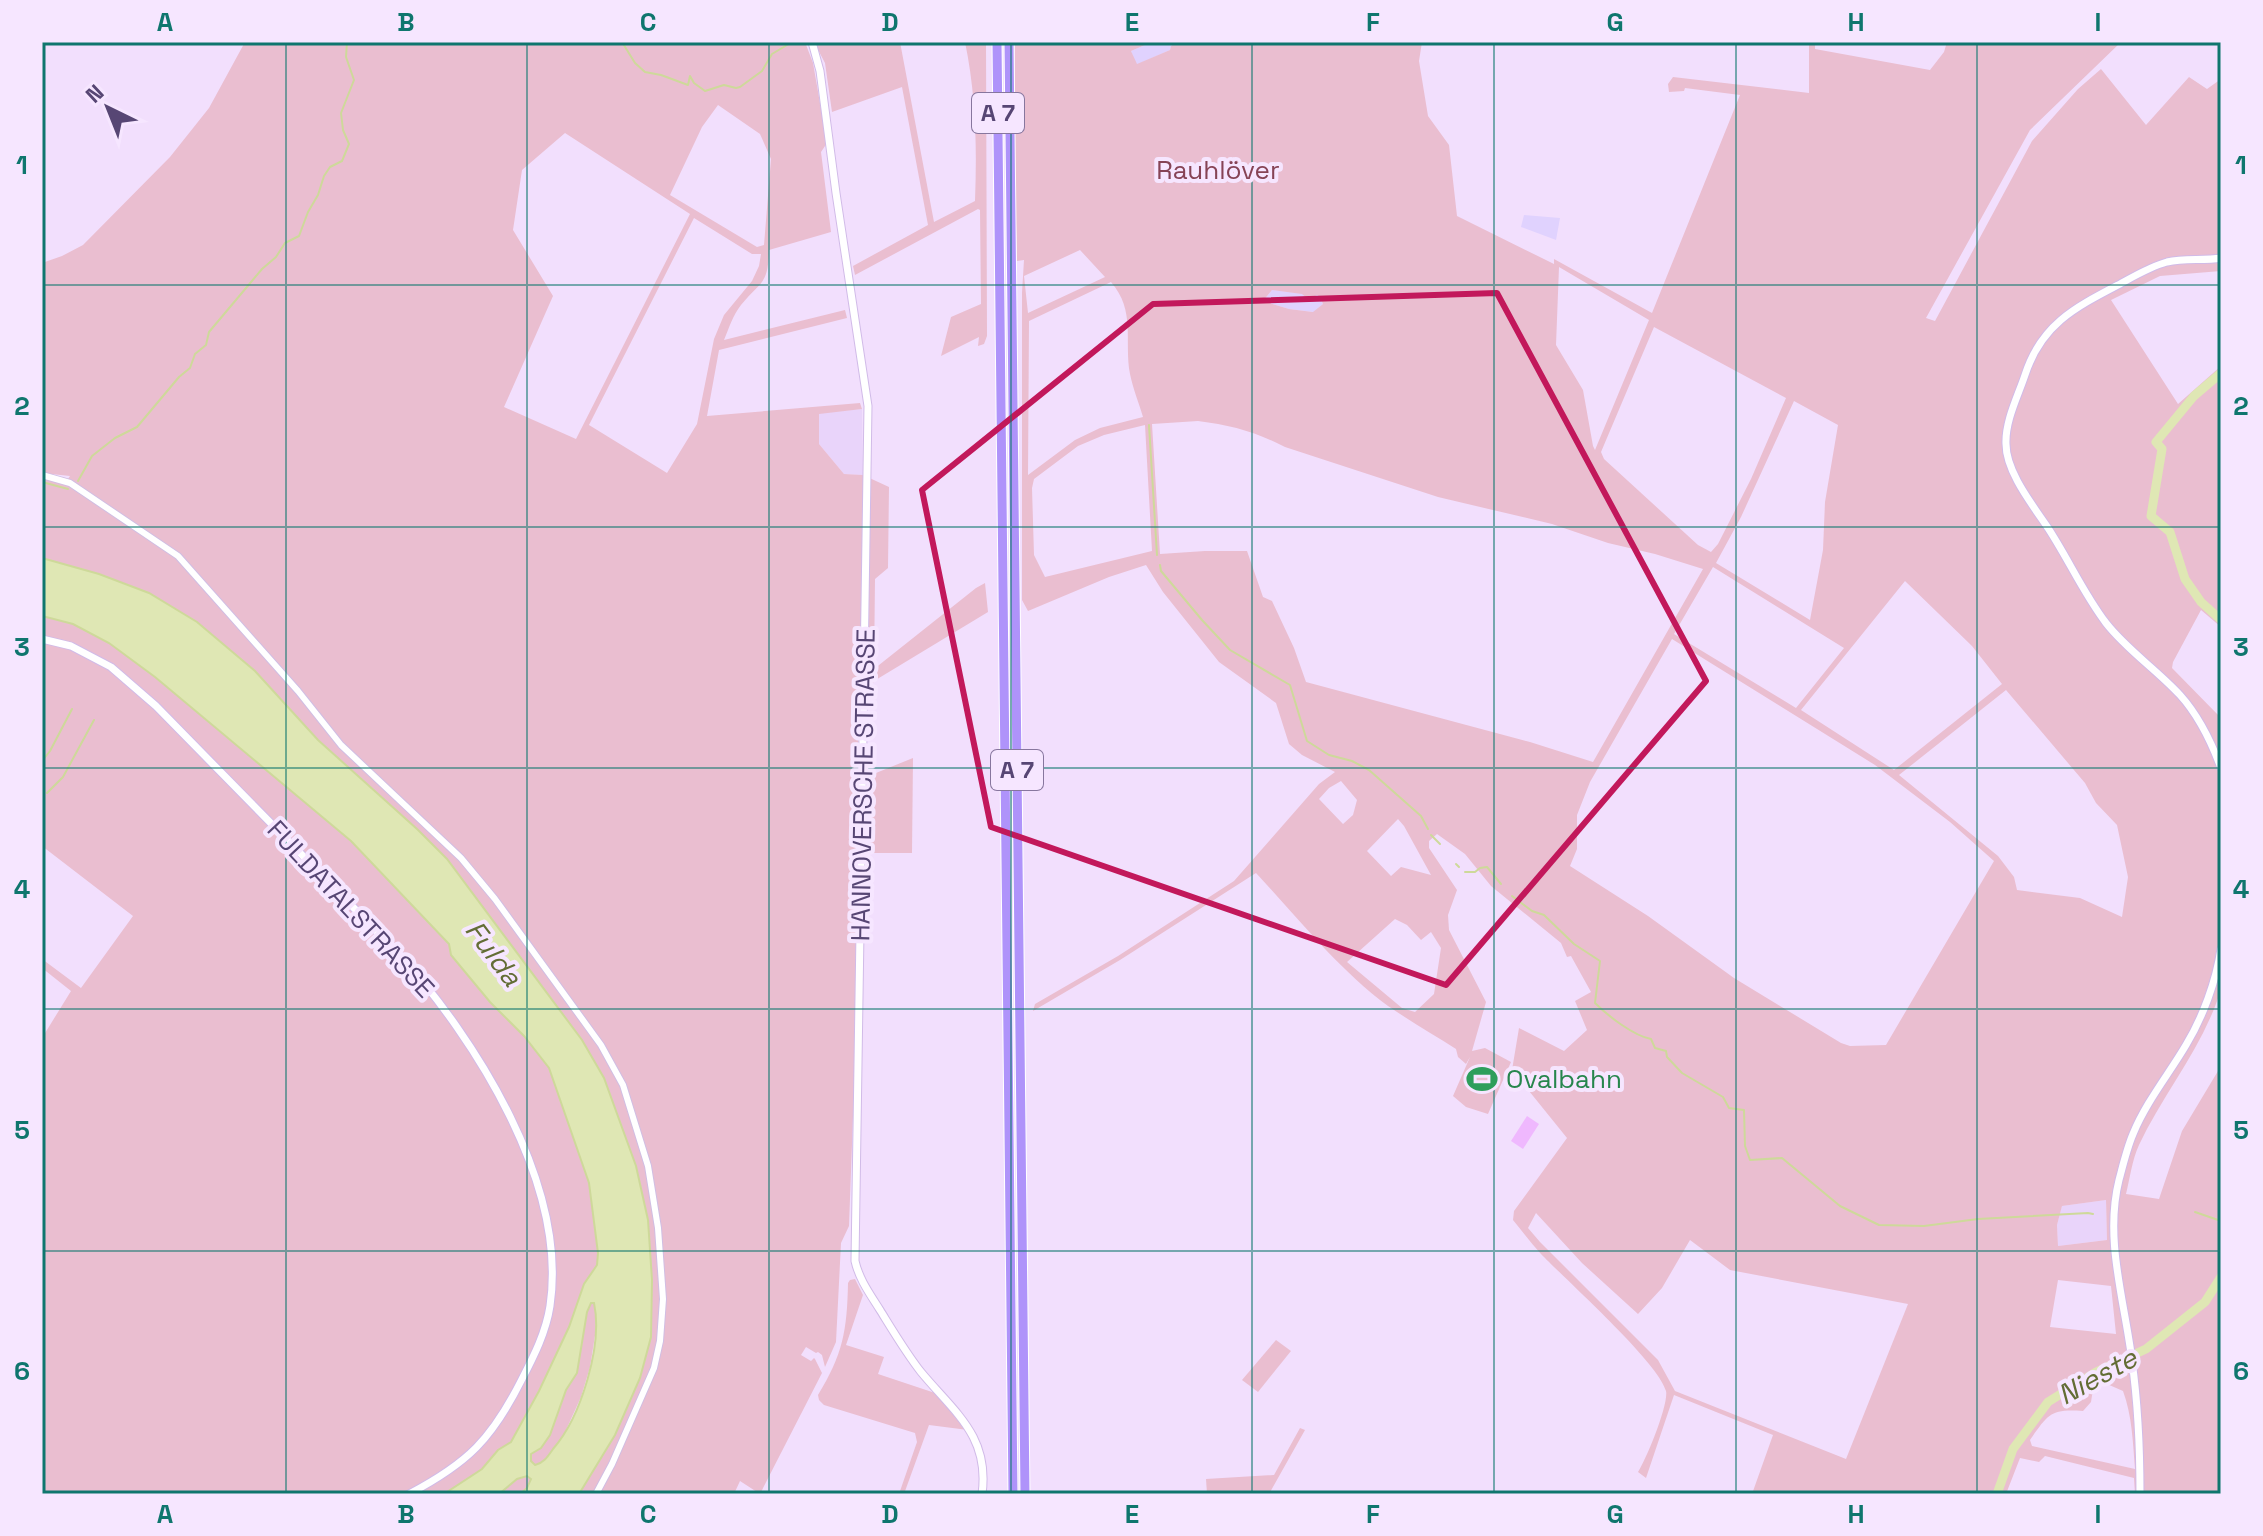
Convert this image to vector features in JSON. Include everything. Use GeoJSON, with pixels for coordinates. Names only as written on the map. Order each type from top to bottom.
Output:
{"type":"FeatureCollection","features":[{"type":"Feature","properties":{"kind":"highway","name":"A 7"},"geometry":{"type":"LineString","coordinates":[[997,42],[1013,1494]]}},
{"type":"Feature","properties":{"kind":"highway","name":"A 7"},"geometry":{"type":"LineString","coordinates":[[1009,42],[1025,1494]]}},
{"type":"Feature","properties":{"kind":"main road","name":"HANNOVERSCHE STRASSE"},"geometry":{"type":"LineString","coordinates":[[812,42],[820,71],[868,406],[855,1261],[862,1282],[909,1356],[969,1426],[981,1457],[982,1494]]}},
{"type":"Feature","properties":{"kind":"main road"},"geometry":{"type":"LineString","coordinates":[[2221,258],[2159,265],[2060,319],[2047,332],[2029,361],[2007,430],[2006,449],[2023,491],[2065,553],[2104,621],[2191,709],[2206,732],[2221,768]]}},
{"type":"Feature","properties":{"kind":"main road","name":"FULDATALSTRASSE"},"geometry":{"type":"LineString","coordinates":[[42,639],[71,646],[89,655],[111,667],[134,687],[241,791],[398,953],[461,1032],[530,1157],[546,1210],[554,1266],[545,1329],[507,1409],[494,1429],[457,1465],[409,1494]]}},
{"type":"Feature","properties":{"kind":"main road"},"geometry":{"type":"LineString","coordinates":[[2140,1494],[2133,1362],[2114,1240],[2118,1183],[2134,1133],[2195,1030],[2221,949]]}},
{"type":"Feature","properties":{"kind":"street"},"geometry":{"type":"LineString","coordinates":[[42,475],[82,490],[178,556],[298,691],[341,745],[461,858],[495,899],[601,1045],[623,1085],[648,1166],[658,1228],[663,1299],[660,1341],[651,1378],[596,1494]]}},
{"type":"Feature","properties":{"kind":"highlighted area"},"geometry":{"type":"Polygon","coordinates":[[[1497,293],[1706,681],[1446,985],[991,827],[922,490],[1153,304],[1497,293]]]}},
{"type":"Feature","properties":{"kind":"shaded area"},"geometry":{"type":"Polygon","coordinates":[[[1152,42],[1177,42],[1170,50],[1136,65],[1131,51],[1152,42]]]}},
{"type":"Feature","properties":{"kind":"shaded area"},"geometry":{"type":"Polygon","coordinates":[[[1524,215],[1560,218],[1556,240],[1521,227],[1524,215]]]}},
{"type":"Feature","properties":{"kind":"shaded area"},"geometry":{"type":"Polygon","coordinates":[[[1272,290],[1317,295],[1323,304],[1314,312],[1263,301],[1272,290]]]}},
{"type":"Feature","properties":{"kind":"shaded area"},"geometry":{"type":"Polygon","coordinates":[[[862,409],[863,475],[844,474],[819,444],[819,413],[862,409]]]}},
{"type":"Feature","properties":{"kind":"shaded area"},"geometry":{"type":"Polygon","coordinates":[[[2106,1200],[2107,1240],[2058,1246],[2057,1225],[2062,1206],[2106,1200]]]}},
{"type":"Feature","properties":{"kind":"green space"},"geometry":{"type":"Polygon","coordinates":[[[245,42],[805,42],[813,63],[827,143],[821,152],[831,232],[769,250],[765,277],[738,309],[724,340],[845,310],[847,318],[719,350],[707,416],[860,403],[862,409],[819,414],[819,444],[844,474],[863,475],[889,487],[888,568],[875,579],[874,669],[985,583],[988,612],[859,693],[854,1089],[849,1226],[841,1243],[836,1342],[825,1367],[818,1352],[806,1347],[801,1355],[811,1361],[814,1358],[822,1373],[760,1494],[740,1481],[734,1494],[579,1494],[615,1435],[640,1378],[651,1337],[652,1280],[648,1220],[582,1040],[447,859],[318,740],[255,671],[197,622],[149,593],[99,574],[42,558],[42,478],[68,479],[70,476],[42,473],[42,263],[83,245],[170,157],[209,108],[245,42]],[[718,105],[702,127],[670,195],[757,247],[764,245],[771,159],[760,134],[718,105]],[[565,133],[522,170],[513,230],[553,296],[504,407],[576,439],[690,214],[565,133]],[[694,218],[589,425],[667,473],[697,424],[714,339],[724,315],[752,281],[761,254],[752,254],[694,218]]]}},
{"type":"Feature","properties":{"kind":"green space"},"geometry":{"type":"Polygon","coordinates":[[[814,42],[900,42],[934,222],[975,201],[975,121],[965,42],[986,42],[987,336],[984,344],[978,346],[979,337],[941,356],[951,317],[981,304],[980,210],[855,275],[853,266],[928,225],[902,87],[832,112],[825,63],[814,42]]]}},
{"type":"Feature","properties":{"kind":"green space","name":"Rauhlöver"},"geometry":{"type":"Polygon","coordinates":[[[1015,42],[1152,42],[1131,51],[1137,64],[1170,50],[1177,42],[1422,42],[1419,61],[1428,116],[1449,145],[1457,216],[1554,264],[1554,259],[1652,313],[1740,95],[1685,88],[1684,91],[1669,92],[1668,84],[1673,77],[1809,93],[1809,42],[1815,42],[1815,49],[1930,70],[1944,52],[1947,42],[2121,42],[2030,130],[1926,318],[1935,321],[2032,141],[2078,89],[2101,69],[2146,125],[2189,77],[2207,89],[2221,79],[2221,271],[2160,276],[2111,300],[2178,404],[2221,366],[2221,627],[2201,610],[2172,668],[2221,718],[2221,989],[2205,1030],[2139,1145],[2126,1194],[2159,1199],[2182,1131],[2221,1066],[2221,1494],[2135,1494],[2134,1478],[2045,1456],[2039,1462],[2020,1458],[2006,1494],[1752,1494],[1773,1435],[1674,1395],[1646,1478],[1638,1472],[1664,1407],[1666,1391],[1660,1378],[1610,1321],[1541,1254],[1513,1220],[1514,1211],[1567,1138],[1512,1070],[1519,1028],[1564,1051],[1587,1030],[1575,1001],[1591,992],[1561,943],[1491,886],[1465,854],[1437,834],[1429,841],[1429,848],[1457,890],[1448,915],[1449,930],[1486,1002],[1472,1051],[1485,1048],[1511,1062],[1488,1114],[1466,1107],[1453,1096],[1470,1057],[1466,1064],[1458,1057],[1456,1049],[1370,992],[1256,873],[1120,960],[1033,1011],[1035,1004],[1118,956],[1234,881],[1319,784],[1335,772],[1302,755],[1289,744],[1276,703],[1219,662],[1163,592],[1146,565],[1028,611],[1022,600],[1024,260],[1017,261],[1015,42]],[[1080,250],[1024,276],[1028,313],[1105,277],[1080,250]],[[1559,267],[1556,345],[1583,390],[1595,450],[1649,320],[1559,267]],[[1111,282],[1029,321],[1028,475],[1075,440],[1100,428],[1143,417],[1130,374],[1124,304],[1111,282]],[[1272,290],[1263,301],[1289,309],[1313,312],[1323,304],[1317,295],[1308,299],[1302,294],[1272,290]],[[1654,327],[1601,452],[1604,459],[1698,545],[1711,552],[1718,544],[1751,479],[1786,398],[1654,327]],[[1794,401],[1741,517],[1716,563],[1810,620],[1823,550],[1825,502],[1838,425],[1794,401]],[[1198,421],[1152,424],[1160,554],[1247,551],[1263,597],[1272,601],[1306,682],[1593,762],[1703,569],[1552,524],[1438,497],[1232,427],[1198,421]],[[1145,425],[1104,435],[1078,446],[1034,479],[1034,555],[1045,577],[1152,551],[1145,425]],[[1713,567],[1674,634],[1796,708],[1844,648],[1713,567]],[[1905,581],[1801,710],[1894,770],[2002,684],[1972,646],[1905,581]],[[1672,639],[1590,782],[1577,815],[1577,849],[1570,866],[1648,916],[1734,978],[1850,1046],[1886,1045],[1994,861],[1950,822],[1875,765],[1672,639]],[[2006,690],[1899,775],[1998,856],[2014,877],[2017,890],[2080,898],[2122,917],[2128,877],[2117,825],[2006,690]],[[1341,781],[1319,799],[1343,824],[1353,815],[1357,800],[1341,781]],[[1398,819],[1367,851],[1391,876],[1401,867],[1431,875],[1398,819]],[[1395,919],[1347,962],[1402,1008],[1415,1012],[1434,994],[1441,948],[1431,932],[1421,940],[1407,925],[1395,919]],[[2106,1200],[2062,1206],[2057,1225],[2058,1246],[2107,1240],[2106,1200]],[[1536,1213],[1528,1228],[1658,1360],[1675,1391],[1846,1459],[1908,1304],[1730,1270],[1690,1240],[1662,1288],[1638,1314],[1582,1263],[1536,1213]],[[2058,1280],[2050,1327],[2116,1334],[2111,1286],[2058,1280]],[[2107,1384],[2093,1389],[2091,1402],[2083,1411],[2057,1412],[2047,1418],[2030,1440],[2032,1446],[2135,1469],[2130,1419],[2123,1391],[2107,1384]]]}},
{"type":"Feature","properties":{"kind":"green space"},"geometry":{"type":"Polygon","coordinates":[[[42,616],[73,624],[109,643],[155,677],[351,841],[449,944],[451,955],[549,1068],[589,1183],[599,1269],[594,1302],[597,1323],[590,1367],[581,1397],[561,1441],[520,1494],[42,1494],[42,1038],[71,991],[42,968],[42,959],[81,988],[133,916],[42,846],[42,616]]]}},
{"type":"Feature","properties":{"kind":"green space"},"geometry":{"type":"Polygon","coordinates":[[[913,758],[912,853],[868,853],[871,775],[913,758]]]}},
{"type":"Feature","properties":{"kind":"green space"},"geometry":{"type":"Polygon","coordinates":[[[855,1279],[863,1295],[846,1345],[884,1357],[878,1374],[935,1393],[968,1430],[929,1425],[904,1494],[899,1494],[917,1442],[915,1433],[824,1405],[819,1400],[818,1395],[842,1342],[848,1283],[855,1279]]]}},
{"type":"Feature","properties":{"kind":"green space"},"geometry":{"type":"Polygon","coordinates":[[[1276,1340],[1291,1351],[1258,1392],[1242,1380],[1276,1340]]]}},
{"type":"Feature","properties":{"kind":"green space"},"geometry":{"type":"Polygon","coordinates":[[[1300,1428],[1305,1430],[1269,1494],[1207,1494],[1206,1479],[1274,1475],[1300,1428]]]}},
{"type":"Feature","properties":{"kind":"sand"},"geometry":{"type":"Polygon","coordinates":[[[1527,1116],[1539,1124],[1523,1149],[1511,1141],[1527,1116]]]}},
{"type":"Feature","properties":{"kind":"water","name":"Fulda"},"geometry":{"type":"Polygon","coordinates":[[[42,558],[99,574],[149,593],[197,622],[255,671],[318,740],[447,859],[582,1040],[604,1078],[636,1166],[648,1220],[652,1280],[651,1337],[640,1378],[615,1435],[579,1494],[520,1494],[531,1479],[527,1476],[517,1479],[499,1494],[444,1494],[482,1469],[498,1450],[511,1442],[569,1327],[584,1284],[597,1265],[589,1183],[549,1068],[451,955],[449,944],[351,841],[155,677],[109,643],[73,624],[42,616],[42,558]],[[594,1303],[587,1312],[577,1373],[566,1390],[550,1435],[541,1448],[531,1454],[535,1465],[546,1459],[563,1435],[581,1400],[595,1339],[594,1303]]]}},
{"type":"Feature","properties":{"kind":"waterway"},"geometry":{"type":"LineString","coordinates":[[78,481],[92,456],[115,438],[137,427],[190,368],[195,354],[206,345],[209,332],[262,269],[276,257],[285,243],[299,236],[324,176],[330,167],[342,161],[349,144],[341,113],[354,80],[346,57],[347,42]]}},
{"type":"Feature","properties":{"kind":"waterway"},"geometry":{"type":"LineString","coordinates":[[622,42],[635,63],[645,72],[688,85],[690,76],[705,91],[724,85],[740,87],[762,71],[772,54],[792,42]]}},
{"type":"Feature","properties":{"kind":"waterway","name":"Nieste"},"geometry":{"type":"LineString","coordinates":[[2221,373],[2194,396],[2156,442],[2162,449],[2151,516],[2170,532],[2185,579],[2201,602],[2221,620]]}},
{"type":"Feature","properties":{"kind":"waterway"},"geometry":{"type":"LineString","coordinates":[[1149,425],[1157,555]]}},
{"type":"Feature","properties":{"kind":"waterway"},"geometry":{"type":"LineString","coordinates":[[42,482],[68,489]]}},
{"type":"Feature","properties":{"kind":"waterway"},"geometry":{"type":"LineString","coordinates":[[1160,565],[1161,571],[1230,650],[1290,685],[1307,741],[1329,755],[1352,761],[1369,770],[1421,816],[1428,829]]}},
{"type":"Feature","properties":{"kind":"waterway"},"geometry":{"type":"LineString","coordinates":[[42,761],[72,709]]}},
{"type":"Feature","properties":{"kind":"waterway"},"geometry":{"type":"LineString","coordinates":[[47,793],[63,777],[94,720]]}},
{"type":"Feature","properties":{"kind":"waterway"},"geometry":{"type":"LineString","coordinates":[[1431,835],[1440,844]]}},
{"type":"Feature","properties":{"kind":"waterway"},"geometry":{"type":"LineString","coordinates":[[1456,864],[1459,867]]}},
{"type":"Feature","properties":{"kind":"waterway"},"geometry":{"type":"LineString","coordinates":[[1465,872],[1487,867],[1501,884]]}},
{"type":"Feature","properties":{"kind":"waterway"},"geometry":{"type":"LineString","coordinates":[[1512,896],[1532,911],[1544,915],[1574,944],[1600,961],[1595,1003],[1600,1008],[1629,1030],[1651,1039],[1655,1048],[1666,1051],[1667,1057],[1682,1073],[1723,1097],[1729,1108],[1744,1110],[1745,1146],[1750,1160],[1782,1158],[1840,1206],[1879,1225],[1924,1226],[1978,1219],[2093,1214]]}},
{"type":"Feature","properties":{"kind":"waterway"},"geometry":{"type":"LineString","coordinates":[[2195,1212],[2221,1221]]}},
{"type":"Feature","properties":{"kind":"waterway","name":"Nieste"},"geometry":{"type":"LineString","coordinates":[[1997,1494],[2013,1449],[2048,1402],[2096,1372],[2146,1349],[2205,1302],[2221,1277]]}},
{"type":"Feature","properties":{"kind":"place","name":"Ovalbahn"},"geometry":{"type":"Point","coordinates":[1482,1079]}}]}
